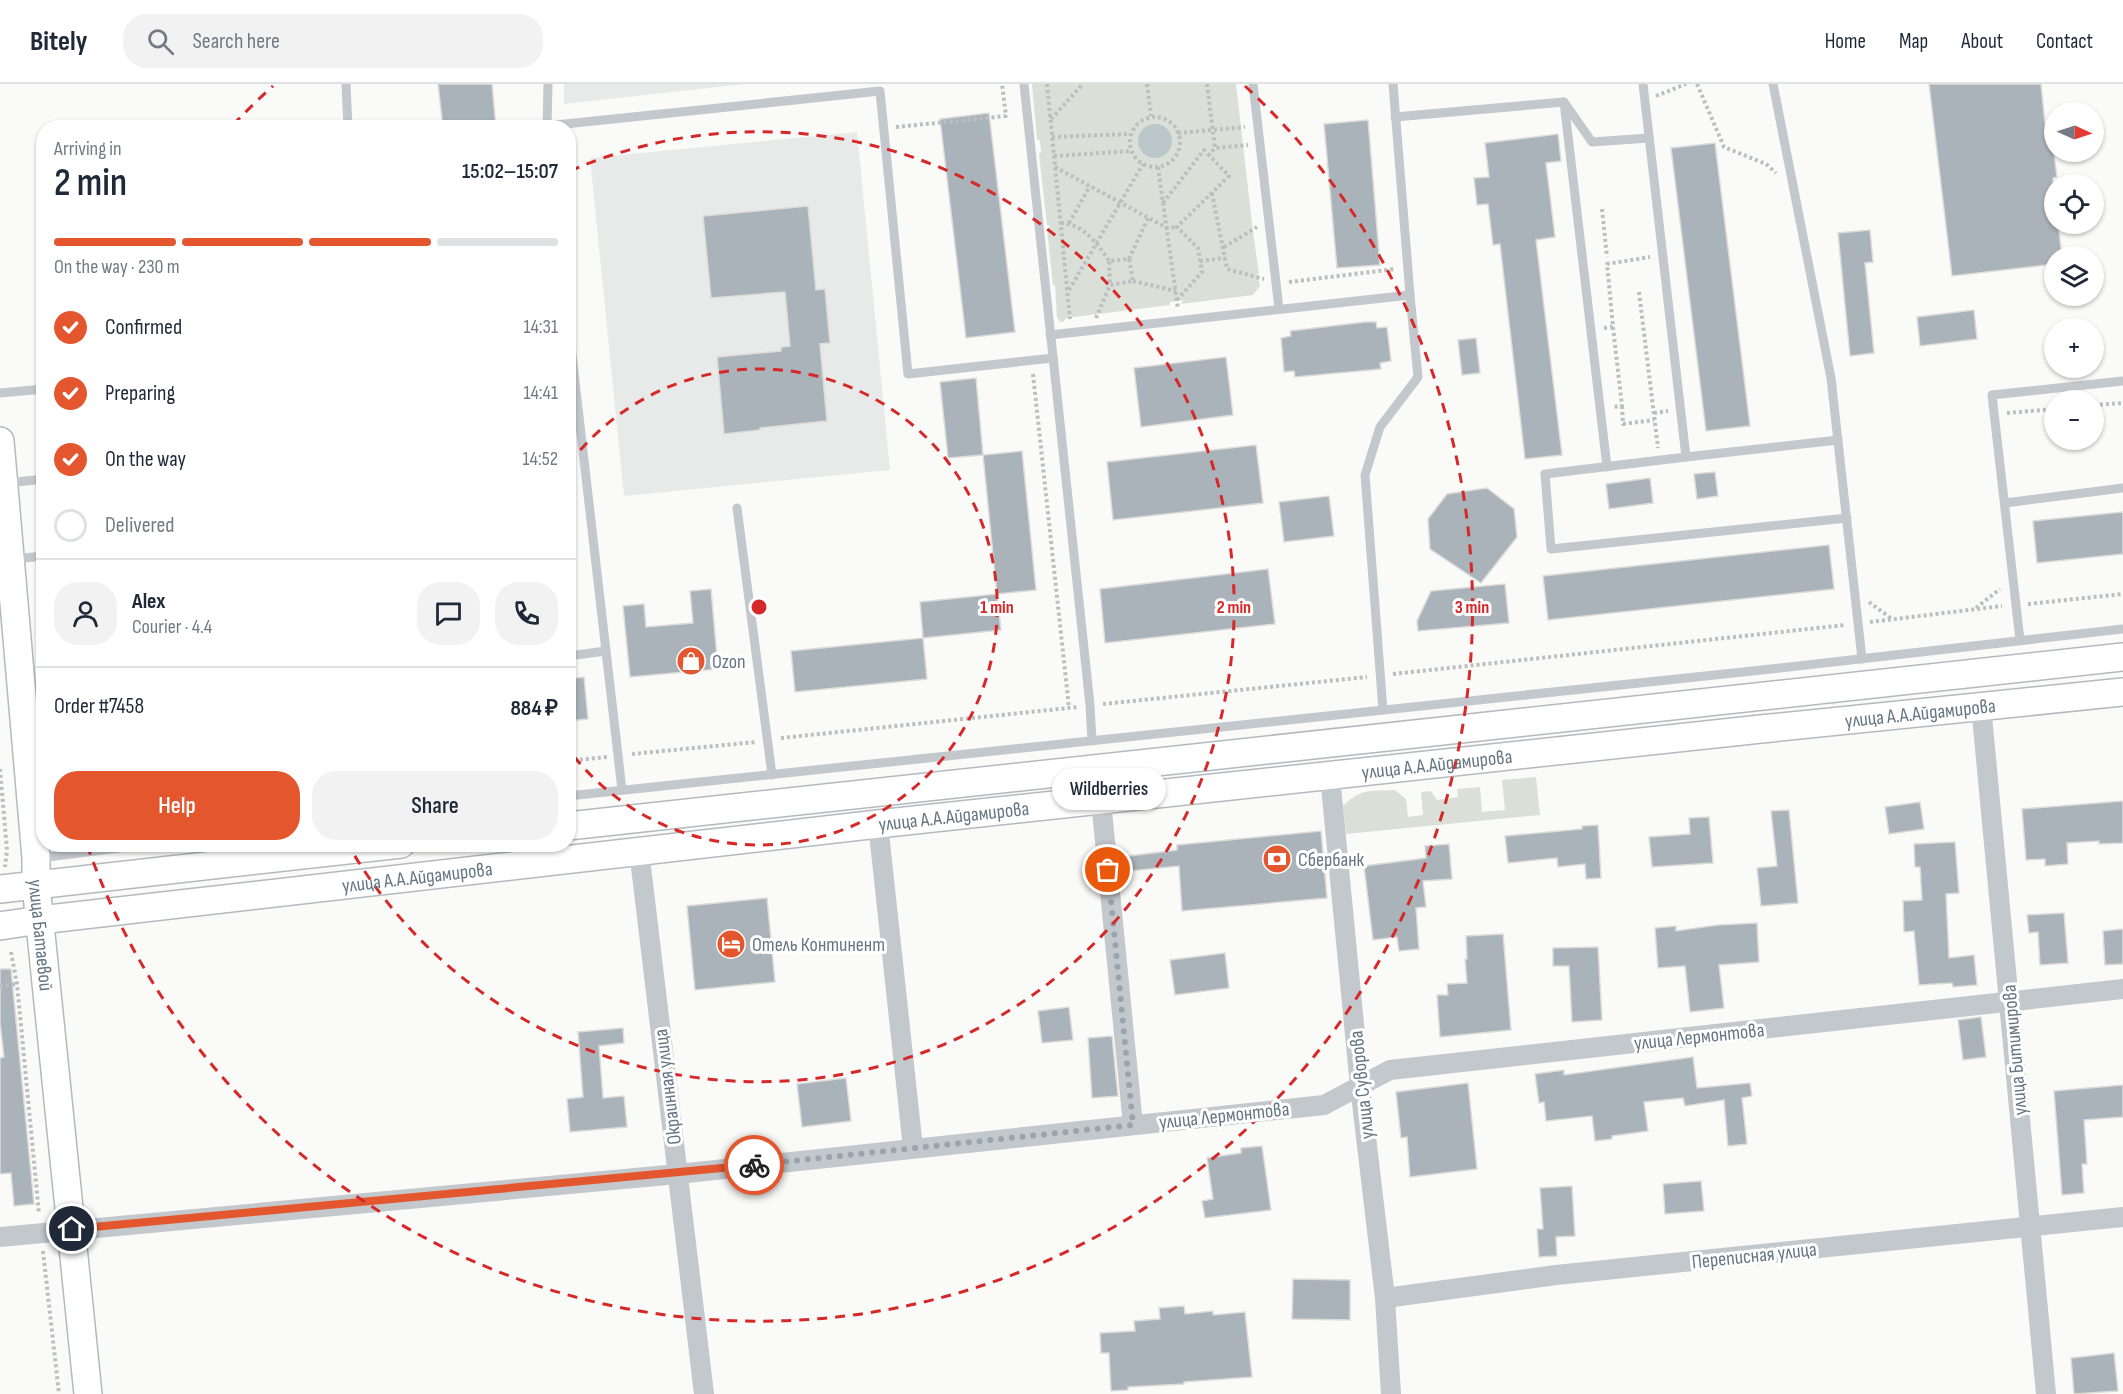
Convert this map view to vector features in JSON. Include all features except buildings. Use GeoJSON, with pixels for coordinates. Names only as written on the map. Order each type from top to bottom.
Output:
{"type":"FeatureCollection","features":[{"type":"Feature","properties":{"kind":"main road","name":"улица Батаевой"},"geometry":{"type":"LineString","coordinates":[[0,441],[36,858],[36,885],[88,1394]]}},
{"type":"Feature","properties":{"kind":"main road","name":"улица А.А.Айдамирова"},"geometry":{"type":"LineString","coordinates":[[576,825],[2123,657]]}},
{"type":"Feature","properties":{"kind":"main road","name":"улица А.А.Айдамирова"},"geometry":{"type":"LineString","coordinates":[[0,926],[639,850],[1981,706],[2123,693]]}},
{"type":"Feature","properties":{"kind":"main road","name":"улица А.А.Айдамирова"},"geometry":{"type":"LineString","coordinates":[[2,882],[36,885],[331,852]]}},
{"type":"Feature","properties":{"kind":"street","name":"улица Битимирова"},"geometry":{"type":"LineString","coordinates":[[1981,706],[2046,1394]]}},
{"type":"Feature","properties":{"kind":"street","name":"улица Суворова"},"geometry":{"type":"LineString","coordinates":[[1330,776],[1360,1086],[1385,1298],[1391,1394]]}},
{"type":"Feature","properties":{"kind":"street"},"geometry":{"type":"LineString","coordinates":[[1101,801],[1133,1125]]}},
{"type":"Feature","properties":{"kind":"street"},"geometry":{"type":"LineString","coordinates":[[878,824],[913,1148]]}},
{"type":"Feature","properties":{"kind":"street","name":"Окраинная улица"},"geometry":{"type":"LineString","coordinates":[[639,850],[704,1394]]}},
{"type":"Feature","properties":{"kind":"street","name":"улица Лермонтова"},"geometry":{"type":"LineString","coordinates":[[0,1237],[678,1173],[1324,1105],[1390,1070],[2123,989]]}},
{"type":"Feature","properties":{"kind":"street","name":"Переписная улица"},"geometry":{"type":"LineString","coordinates":[[1385,1298],[1556,1275],[2123,1217]]}},
{"type":"Feature","properties":{"kind":"lane"},"geometry":{"type":"LineString","coordinates":[[346,84],[348,120]]}},
{"type":"Feature","properties":{"kind":"lane"},"geometry":{"type":"LineString","coordinates":[[547,120],[548,84]]}},
{"type":"Feature","properties":{"kind":"lane"},"geometry":{"type":"LineString","coordinates":[[1024,84],[1092,741]]}},
{"type":"Feature","properties":{"kind":"lane"},"geometry":{"type":"LineString","coordinates":[[1253,84],[1279,309]]}},
{"type":"Feature","properties":{"kind":"lane"},"geometry":{"type":"LineString","coordinates":[[1383,710],[1365,475],[1380,427],[1418,377],[1393,84]]}},
{"type":"Feature","properties":{"kind":"lane"},"geometry":{"type":"LineString","coordinates":[[1643,84],[1686,457]]}},
{"type":"Feature","properties":{"kind":"lane"},"geometry":{"type":"LineString","coordinates":[[1773,84],[1831,378],[1862,658]]}},
{"type":"Feature","properties":{"kind":"lane"},"geometry":{"type":"LineString","coordinates":[[576,124],[880,92],[908,374],[1053,358]]}},
{"type":"Feature","properties":{"kind":"lane"},"geometry":{"type":"LineString","coordinates":[[1395,117],[1564,102]]}},
{"type":"Feature","properties":{"kind":"lane"},"geometry":{"type":"LineString","coordinates":[[1564,102],[1592,142],[1649,138]]}},
{"type":"Feature","properties":{"kind":"lane"},"geometry":{"type":"LineString","coordinates":[[1564,102],[1607,467]]}},
{"type":"Feature","properties":{"kind":"lane"},"geometry":{"type":"LineString","coordinates":[[1050,335],[1410,295]]}},
{"type":"Feature","properties":{"kind":"lane"},"geometry":{"type":"LineString","coordinates":[[2020,640],[1992,395],[2123,381]]}},
{"type":"Feature","properties":{"kind":"lane"},"geometry":{"type":"LineString","coordinates":[[0,393],[36,390]]}},
{"type":"Feature","properties":{"kind":"lane"},"geometry":{"type":"LineString","coordinates":[[576,405],[622,790]]}},
{"type":"Feature","properties":{"kind":"lane"},"geometry":{"type":"LineString","coordinates":[[1838,440],[1545,474],[1551,549],[1847,518]]}},
{"type":"Feature","properties":{"kind":"lane"},"geometry":{"type":"LineString","coordinates":[[4,484],[36,480]]}},
{"type":"Feature","properties":{"kind":"lane"},"geometry":{"type":"LineString","coordinates":[[2004,502],[2123,488]]}},
{"type":"Feature","properties":{"kind":"lane"},"geometry":{"type":"LineString","coordinates":[[737,508],[772,775]]}},
{"type":"Feature","properties":{"kind":"lane"},"geometry":{"type":"LineString","coordinates":[[10,559],[36,557]]}},
{"type":"Feature","properties":{"kind":"lane"},"geometry":{"type":"LineString","coordinates":[[576,795],[2123,629]]}},
{"type":"Feature","properties":{"kind":"lane"},"geometry":{"type":"LineString","coordinates":[[576,655],[606,651]]}},
{"type":"Feature","properties":{"kind":"lane"},"geometry":{"type":"LineString","coordinates":[[36,858],[85,852]]}},
{"type":"Feature","properties":{"kind":"path"},"geometry":{"type":"LineString","coordinates":[[884,128],[1006,116],[1002,84]]}},
{"type":"Feature","properties":{"kind":"path"},"geometry":{"type":"LineString","coordinates":[[1047,84],[1071,324]]}},
{"type":"Feature","properties":{"kind":"path"},"geometry":{"type":"LineString","coordinates":[[1051,119],[1083,84]]}},
{"type":"Feature","properties":{"kind":"path"},"geometry":{"type":"LineString","coordinates":[[1147,84],[1151,116]]}},
{"type":"Feature","properties":{"kind":"path"},"geometry":{"type":"LineString","coordinates":[[1207,84],[1215,148]]}},
{"type":"Feature","properties":{"kind":"path"},"geometry":{"type":"LineString","coordinates":[[1644,101],[1686,84]]}},
{"type":"Feature","properties":{"kind":"path"},"geometry":{"type":"LineString","coordinates":[[1697,84],[1724,147],[1766,164],[1794,190]]}},
{"type":"Feature","properties":{"kind":"path"},"geometry":{"type":"LineString","coordinates":[[1151,116],[1170,121],[1178,133],[1179,148],[1175,157],[1167,164],[1158,167],[1143,164],[1131,151],[1130,134],[1134,126],[1151,116]]}},
{"type":"Feature","properties":{"kind":"path"},"geometry":{"type":"LineString","coordinates":[[1209,155],[1215,148],[1248,145],[1244,116]]}},
{"type":"Feature","properties":{"kind":"path"},"geometry":{"type":"LineString","coordinates":[[1178,133],[1245,127]]}},
{"type":"Feature","properties":{"kind":"path"},"geometry":{"type":"LineString","coordinates":[[1052,137],[1130,134]]}},
{"type":"Feature","properties":{"kind":"path"},"geometry":{"type":"LineString","coordinates":[[1055,167],[1167,228],[1177,227],[1229,176],[1204,150],[1163,203]]}},
{"type":"Feature","properties":{"kind":"path"},"geometry":{"type":"LineString","coordinates":[[1054,156],[1131,151]]}},
{"type":"Feature","properties":{"kind":"path"},"geometry":{"type":"LineString","coordinates":[[1068,292],[1143,164]]}},
{"type":"Feature","properties":{"kind":"path"},"geometry":{"type":"LineString","coordinates":[[1158,167],[1178,310]]}},
{"type":"Feature","properties":{"kind":"path"},"geometry":{"type":"LineString","coordinates":[[1069,223],[1090,186]]}},
{"type":"Feature","properties":{"kind":"path"},"geometry":{"type":"LineString","coordinates":[[1212,193],[1227,269],[1264,279]]}},
{"type":"Feature","properties":{"kind":"path"},"geometry":{"type":"LineString","coordinates":[[1602,209],[1606,256]]}},
{"type":"Feature","properties":{"kind":"path"},"geometry":{"type":"LineString","coordinates":[[1133,281],[1129,259],[1148,218]]}},
{"type":"Feature","properties":{"kind":"path"},"geometry":{"type":"LineString","coordinates":[[1061,223],[1069,223],[1097,241],[1109,261],[1110,285],[1095,321],[1105,320]]}},
{"type":"Feature","properties":{"kind":"path"},"geometry":{"type":"LineString","coordinates":[[1224,247],[1258,226],[1259,237]]}},
{"type":"Feature","properties":{"kind":"path"},"geometry":{"type":"LineString","coordinates":[[1177,227],[1198,248],[1202,272],[1177,300]]}},
{"type":"Feature","properties":{"kind":"path"},"geometry":{"type":"LineString","coordinates":[[1655,420],[1623,424],[1607,264],[1662,255]]}},
{"type":"Feature","properties":{"kind":"path"},"geometry":{"type":"LineString","coordinates":[[1200,261],[1225,258]]}},
{"type":"Feature","properties":{"kind":"path"},"geometry":{"type":"LineString","coordinates":[[1109,261],[1129,259]]}},
{"type":"Feature","properties":{"kind":"path"},"geometry":{"type":"LineString","coordinates":[[1277,284],[1407,268]]}},
{"type":"Feature","properties":{"kind":"path"},"geometry":{"type":"LineString","coordinates":[[1263,269],[1265,287]]}},
{"type":"Feature","properties":{"kind":"path"},"geometry":{"type":"LineString","coordinates":[[1110,285],[1133,281],[1176,291]]}},
{"type":"Feature","properties":{"kind":"path"},"geometry":{"type":"LineString","coordinates":[[1639,292],[1660,460]]}},
{"type":"Feature","properties":{"kind":"path"},"geometry":{"type":"LineString","coordinates":[[1168,311],[1189,309]]}},
{"type":"Feature","properties":{"kind":"path"},"geometry":{"type":"LineString","coordinates":[[1591,329],[1613,327]]}},
{"type":"Feature","properties":{"kind":"path"},"geometry":{"type":"LineString","coordinates":[[1031,361],[1069,708]]}},
{"type":"Feature","properties":{"kind":"path"},"geometry":{"type":"LineString","coordinates":[[2104,404],[2123,403]]}},
{"type":"Feature","properties":{"kind":"path"},"geometry":{"type":"LineString","coordinates":[[1600,408],[1622,406]]}},
{"type":"Feature","properties":{"kind":"path"},"geometry":{"type":"LineString","coordinates":[[1995,414],[2044,410]]}},
{"type":"Feature","properties":{"kind":"path"},"geometry":{"type":"LineString","coordinates":[[1974,610],[1994,595],[2013,575]]}},
{"type":"Feature","properties":{"kind":"path"},"geometry":{"type":"LineString","coordinates":[[1855,588],[1881,612],[1893,619]]}},
{"type":"Feature","properties":{"kind":"path"},"geometry":{"type":"LineString","coordinates":[[780,738],[2123,594]]}},
{"type":"Feature","properties":{"kind":"path"},"geometry":{"type":"LineString","coordinates":[[628,755],[757,742]]}},
{"type":"Feature","properties":{"kind":"path"},"geometry":{"type":"LineString","coordinates":[[576,760],[609,757]]}},
{"type":"Feature","properties":{"kind":"path"},"geometry":{"type":"LineString","coordinates":[[0,769],[8,850],[2,882]]}},
{"type":"Feature","properties":{"kind":"path"},"geometry":{"type":"LineString","coordinates":[[11,952],[17,984],[59,1394]]}},
{"type":"Feature","properties":{"kind":"path"},"geometry":{"type":"LineString","coordinates":[[0,986],[17,984]]}},
{"type":"Feature","properties":{"kind":"shaded area"},"geometry":{"type":"Polygon","coordinates":[[[564,84],[745,84],[564,104],[564,84]]]}},
{"type":"Feature","properties":{"kind":"shaded area"},"geometry":{"type":"Polygon","coordinates":[[[1032,84],[1236,84],[1260,286],[1253,295],[1181,304],[1183,300],[1170,302],[1170,305],[1066,318],[1060,322],[1057,317],[1055,285],[1053,285],[1047,229],[1049,225],[1047,225],[1039,154],[1041,152],[1040,141],[1037,139],[1032,84]]]}},
{"type":"Feature","properties":{"kind":"shaded area"},"geometry":{"type":"Polygon","coordinates":[[[1155,124],[1167,129],[1172,141],[1167,153],[1155,158],[1143,153],[1138,141],[1143,129],[1155,124]]]}},
{"type":"Feature","properties":{"kind":"shaded area"},"geometry":{"type":"Polygon","coordinates":[[[857,132],[890,470],[624,496],[590,158],[857,132]]]}},
{"type":"Feature","properties":{"kind":"shaded area"},"geometry":{"type":"Polygon","coordinates":[[[1536,777],[1540,815],[1346,834],[1343,806],[1361,793],[1395,790],[1406,799],[1408,817],[1423,815],[1421,792],[1431,791],[1437,800],[1458,797],[1457,789],[1480,787],[1482,812],[1505,810],[1502,780],[1536,777]]]}},
{"type":"Feature","properties":{"kind":"way so far"},"geometry":{"type":"LineString","coordinates":[[754,1165],[1133,1125],[1108,870]]}},
{"type":"Feature","properties":{"kind":"place","name":"Ozon"},"geometry":{"type":"Point","coordinates":[691,661]}},
{"type":"Feature","properties":{"kind":"place","name":"Сбербанк"},"geometry":{"type":"Point","coordinates":[1277,859]}},
{"type":"Feature","properties":{"kind":"place","name":"Wildberries"},"geometry":{"type":"Point","coordinates":[1108,870]}},
{"type":"Feature","properties":{"kind":"place","name":"Отель Континент"},"geometry":{"type":"Point","coordinates":[731,944]}},
{"type":"Feature","properties":{"kind":"route"},"geometry":{"type":"LineString","coordinates":[[72,1229],[754,1165]]}}]}
